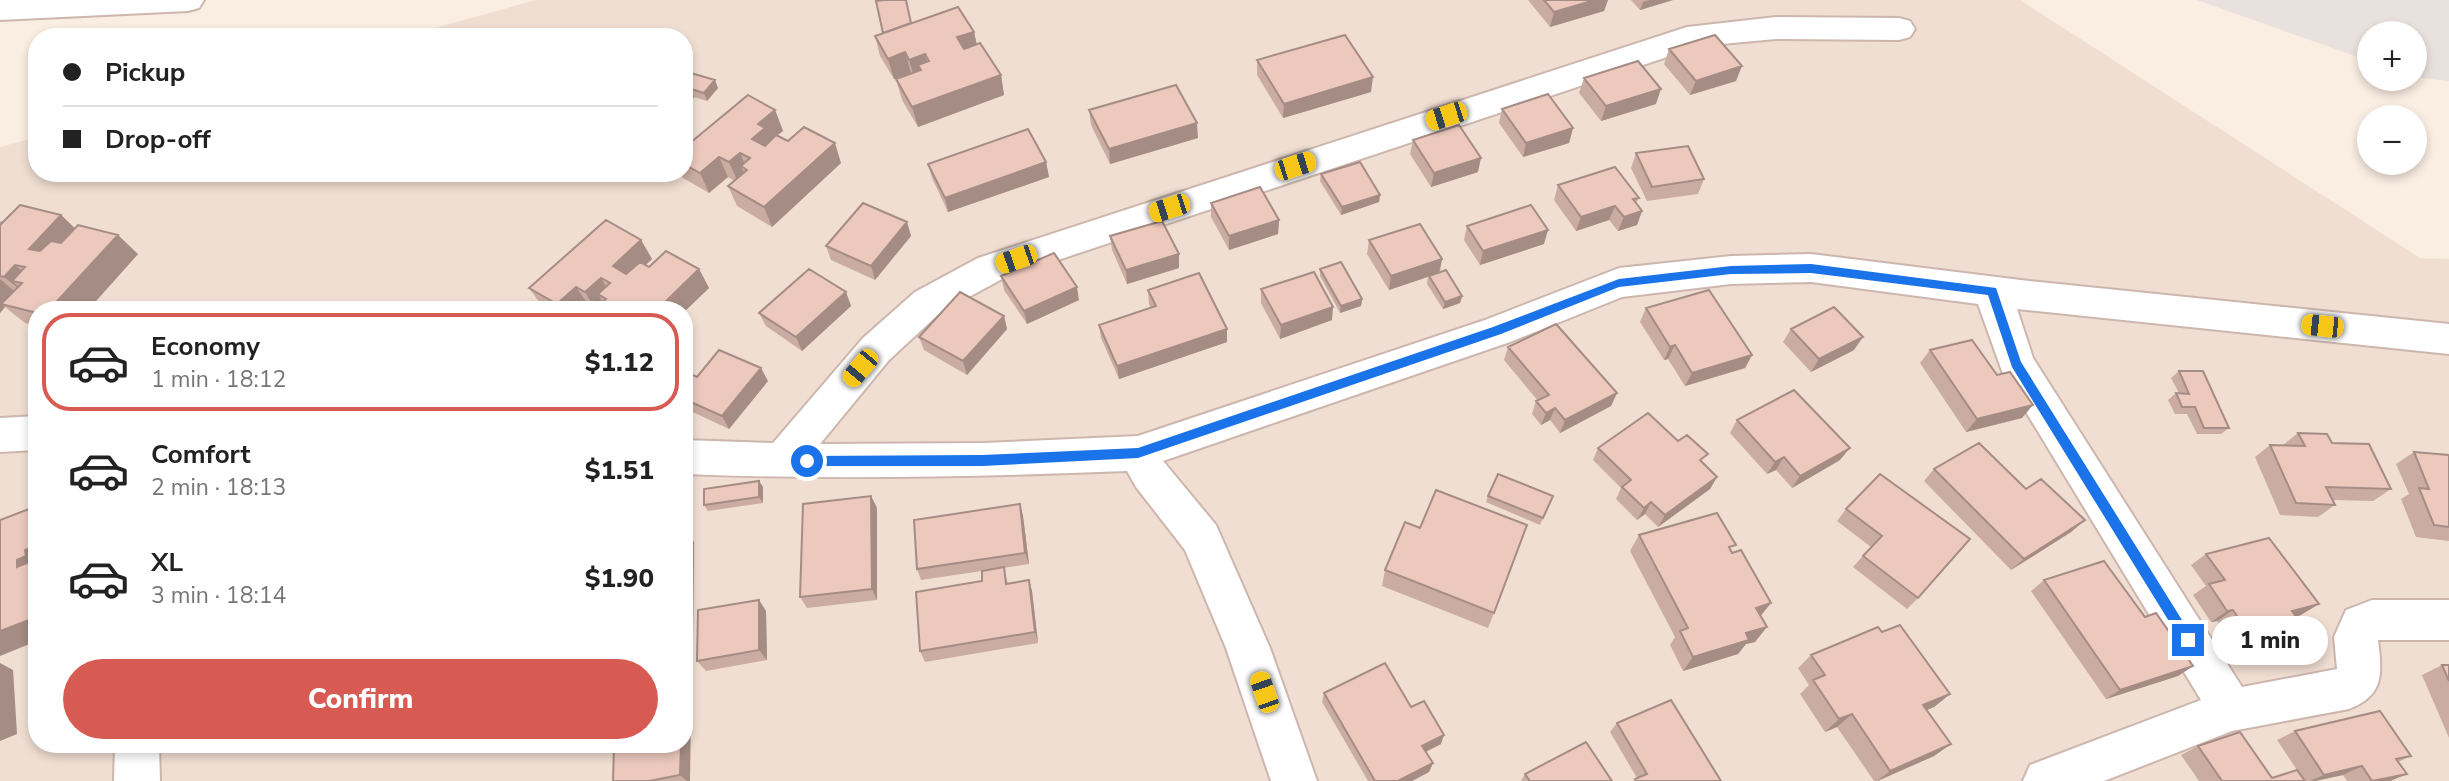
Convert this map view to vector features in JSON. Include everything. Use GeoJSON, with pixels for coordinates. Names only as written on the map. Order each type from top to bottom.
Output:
{"type":"FeatureCollection","features":[{"type":"Feature","properties":{"kind":"street"},"geometry":{"type":"LineString","coordinates":[[0,9],[188,0]]}},
{"type":"Feature","properties":{"kind":"street"},"geometry":{"type":"LineString","coordinates":[[782,461],[876,349],[928,302],[991,268],[1698,35],[1776,28],[1899,29]]}},
{"type":"Feature","properties":{"kind":"street"},"geometry":{"type":"LineString","coordinates":[[693,457],[782,461],[982,460],[1138,453],[1497,331],[1619,283],[1731,270],[1811,268],[1992,291],[2449,339]]}},
{"type":"Feature","properties":{"kind":"street"},"geometry":{"type":"LineString","coordinates":[[1992,291],[2016,363],[2232,710]]}},
{"type":"Feature","properties":{"kind":"street"},"geometry":{"type":"LineString","coordinates":[[0,435],[28,433]]}},
{"type":"Feature","properties":{"kind":"street"},"geometry":{"type":"LineString","coordinates":[[1138,453],[1150,475],[1201,538],[1248,648],[1294,781]]}},
{"type":"Feature","properties":{"kind":"street"},"geometry":{"type":"LineString","coordinates":[[2046,781],[2232,710],[2349,688],[2360,674],[2356,637],[2361,624],[2372,620],[2449,620]]}},
{"type":"Feature","properties":{"kind":"street"},"geometry":{"type":"LineString","coordinates":[[137,753],[137,781]]}},
{"type":"Feature","properties":{"kind":"shaded area"},"geometry":{"type":"Polygon","coordinates":[[[536,0],[2020,0],[2420,258],[2449,259],[2449,781],[0,781],[0,147],[28,139],[28,182],[693,182],[693,28],[435,28],[536,0]]]}},
{"type":"Feature","properties":{"kind":"shaded area"},"geometry":{"type":"Polygon","coordinates":[[[2197,0],[2449,0],[2449,81],[2427,78],[2427,21],[2357,21],[2357,57],[2197,0]]]}},
{"type":"Feature","properties":{"kind":"building"},"geometry":{"type":"Polygon","coordinates":[[[906,0],[911,23],[883,33],[876,1],[906,0]]]}},
{"type":"Feature","properties":{"kind":"building"},"geometry":{"type":"Polygon","coordinates":[[[1544,0],[1595,0],[1554,12],[1544,0]]]}},
{"type":"Feature","properties":{"kind":"building"},"geometry":{"type":"Polygon","coordinates":[[[958,7],[974,32],[957,37],[964,49],[980,43],[1001,75],[912,107],[896,79],[921,70],[918,65],[929,61],[925,54],[909,60],[905,52],[888,59],[875,36],[958,7]]]}},
{"type":"Feature","properties":{"kind":"building"},"geometry":{"type":"Polygon","coordinates":[[[1345,35],[1373,77],[1284,104],[1257,60],[1345,35]]]}},
{"type":"Feature","properties":{"kind":"building"},"geometry":{"type":"Polygon","coordinates":[[[1715,35],[1742,66],[1696,81],[1669,49],[1715,35]]]}},
{"type":"Feature","properties":{"kind":"building"},"geometry":{"type":"Polygon","coordinates":[[[1638,61],[1661,89],[1606,106],[1584,78],[1638,61]]]}},
{"type":"Feature","properties":{"kind":"building"},"geometry":{"type":"Polygon","coordinates":[[[693,74],[715,80],[704,93],[693,90],[693,74]]]}},
{"type":"Feature","properties":{"kind":"building"},"geometry":{"type":"Polygon","coordinates":[[[1176,85],[1197,123],[1109,149],[1089,110],[1176,85]]]}},
{"type":"Feature","properties":{"kind":"building"},"geometry":{"type":"Polygon","coordinates":[[[1548,94],[1573,128],[1526,143],[1502,109],[1548,94]]]}},
{"type":"Feature","properties":{"kind":"building"},"geometry":{"type":"Polygon","coordinates":[[[748,95],[775,110],[758,124],[765,128],[752,139],[765,146],[776,135],[788,141],[804,127],[835,143],[764,207],[728,186],[747,170],[741,166],[750,158],[740,153],[729,162],[719,157],[700,173],[693,169],[693,141],[748,95]]]}},
{"type":"Feature","properties":{"kind":"building"},"geometry":{"type":"Polygon","coordinates":[[[1459,125],[1481,158],[1434,173],[1413,140],[1459,125]]]}},
{"type":"Feature","properties":{"kind":"building"},"geometry":{"type":"Polygon","coordinates":[[[1028,129],[1046,162],[945,198],[928,164],[1028,129]]]}},
{"type":"Feature","properties":{"kind":"building"},"geometry":{"type":"Polygon","coordinates":[[[1688,146],[1704,179],[1652,187],[1636,153],[1688,146]]]}},
{"type":"Feature","properties":{"kind":"building"},"geometry":{"type":"Polygon","coordinates":[[[1360,162],[1380,195],[1342,207],[1321,174],[1360,162]]]}},
{"type":"Feature","properties":{"kind":"building"},"geometry":{"type":"Polygon","coordinates":[[[1615,167],[1639,198],[1633,199],[1642,211],[1624,217],[1615,206],[1581,217],[1558,185],[1615,167]]]}},
{"type":"Feature","properties":{"kind":"building"},"geometry":{"type":"Polygon","coordinates":[[[1260,187],[1279,220],[1229,236],[1211,203],[1260,187]]]}},
{"type":"Feature","properties":{"kind":"building"},"geometry":{"type":"Polygon","coordinates":[[[863,203],[907,222],[871,266],[826,246],[863,203]]]}},
{"type":"Feature","properties":{"kind":"building"},"geometry":{"type":"Polygon","coordinates":[[[20,205],[61,215],[29,249],[40,251],[51,241],[61,243],[78,225],[118,235],[57,301],[28,301],[28,311],[1,304],[22,283],[12,281],[25,267],[15,265],[4,277],[0,276],[0,225],[20,205]]]}},
{"type":"Feature","properties":{"kind":"building"},"geometry":{"type":"Polygon","coordinates":[[[1531,205],[1548,230],[1483,251],[1467,226],[1531,205]]]}},
{"type":"Feature","properties":{"kind":"building"},"geometry":{"type":"Polygon","coordinates":[[[606,220],[641,240],[613,266],[626,274],[640,262],[649,267],[666,251],[699,269],[666,301],[604,301],[606,299],[598,294],[610,283],[601,278],[585,292],[576,287],[560,301],[552,301],[529,288],[606,220]]]}},
{"type":"Feature","properties":{"kind":"building"},"geometry":{"type":"Polygon","coordinates":[[[1162,221],[1179,254],[1126,270],[1110,236],[1162,221]]]}},
{"type":"Feature","properties":{"kind":"building"},"geometry":{"type":"Polygon","coordinates":[[[1420,224],[1442,259],[1391,276],[1369,240],[1420,224]]]}},
{"type":"Feature","properties":{"kind":"building"},"geometry":{"type":"Polygon","coordinates":[[[1054,253],[1077,287],[1024,311],[1001,276],[1054,253]]]}},
{"type":"Feature","properties":{"kind":"building"},"geometry":{"type":"Polygon","coordinates":[[[1341,262],[1362,299],[1341,306],[1320,269],[1341,262]]]}},
{"type":"Feature","properties":{"kind":"building"},"geometry":{"type":"Polygon","coordinates":[[[809,269],[846,292],[796,337],[759,313],[809,269]]]}},
{"type":"Feature","properties":{"kind":"building"},"geometry":{"type":"Polygon","coordinates":[[[1446,270],[1462,296],[1445,302],[1429,276],[1446,270]]]}},
{"type":"Feature","properties":{"kind":"building"},"geometry":{"type":"Polygon","coordinates":[[[1314,272],[1333,307],[1281,325],[1261,289],[1314,272]]]}},
{"type":"Feature","properties":{"kind":"building"},"geometry":{"type":"Polygon","coordinates":[[[1199,273],[1227,329],[1117,366],[1099,325],[1156,306],[1148,290],[1199,273]]]}},
{"type":"Feature","properties":{"kind":"building"},"geometry":{"type":"Polygon","coordinates":[[[1709,290],[1752,355],[1692,373],[1675,345],[1670,347],[1646,308],[1709,290]]]}},
{"type":"Feature","properties":{"kind":"building"},"geometry":{"type":"Polygon","coordinates":[[[960,292],[1004,316],[963,361],[919,337],[960,292]]]}},
{"type":"Feature","properties":{"kind":"building"},"geometry":{"type":"Polygon","coordinates":[[[1834,307],[1863,337],[1819,359],[1791,329],[1834,307]]]}},
{"type":"Feature","properties":{"kind":"building"},"geometry":{"type":"Polygon","coordinates":[[[1556,324],[1617,393],[1565,420],[1555,408],[1546,413],[1536,401],[1549,395],[1508,347],[1556,324]]]}},
{"type":"Feature","properties":{"kind":"building"},"geometry":{"type":"Polygon","coordinates":[[[1972,340],[1997,375],[2010,372],[2033,405],[1977,419],[1930,350],[1972,340]]]}},
{"type":"Feature","properties":{"kind":"building"},"geometry":{"type":"Polygon","coordinates":[[[719,350],[761,368],[722,416],[693,403],[693,375],[697,377],[719,350]]]}},
{"type":"Feature","properties":{"kind":"building"},"geometry":{"type":"Polygon","coordinates":[[[2179,371],[2203,371],[2229,428],[2204,428],[2195,407],[2182,407],[2176,393],[2189,394],[2179,371]]]}},
{"type":"Feature","properties":{"kind":"building"},"geometry":{"type":"Polygon","coordinates":[[[1794,390],[1850,448],[1800,476],[1784,457],[1775,462],[1737,420],[1794,390]]]}},
{"type":"Feature","properties":{"kind":"building"},"geometry":{"type":"Polygon","coordinates":[[[1648,413],[1678,441],[1687,435],[1708,454],[1700,460],[1717,477],[1665,515],[1651,502],[1644,508],[1622,487],[1631,480],[1598,448],[1648,413]]]}},
{"type":"Feature","properties":{"kind":"building"},"geometry":{"type":"Polygon","coordinates":[[[2298,433],[2327,434],[2332,443],[2369,444],[2391,489],[2326,487],[2335,505],[2296,503],[2270,445],[2305,446],[2298,433]]]}},
{"type":"Feature","properties":{"kind":"building"},"geometry":{"type":"Polygon","coordinates":[[[1979,443],[2026,489],[2041,479],[2085,520],[2024,559],[1934,469],[1979,443]]]}},
{"type":"Feature","properties":{"kind":"building"},"geometry":{"type":"Polygon","coordinates":[[[2414,452],[2449,455],[2449,527],[2434,525],[2419,488],[2429,489],[2414,452]]]}},
{"type":"Feature","properties":{"kind":"building"},"geometry":{"type":"Polygon","coordinates":[[[1498,474],[1553,496],[1543,518],[1488,496],[1498,474]]]}},
{"type":"Feature","properties":{"kind":"building"},"geometry":{"type":"Polygon","coordinates":[[[1880,474],[1970,539],[1918,598],[1863,556],[1882,536],[1846,509],[1880,474]]]}},
{"type":"Feature","properties":{"kind":"building"},"geometry":{"type":"Polygon","coordinates":[[[759,481],[759,497],[704,505],[704,489],[759,481]]]}},
{"type":"Feature","properties":{"kind":"building"},"geometry":{"type":"Polygon","coordinates":[[[1436,490],[1527,525],[1494,613],[1385,570],[1405,522],[1420,528],[1436,490]]]}},
{"type":"Feature","properties":{"kind":"building"},"geometry":{"type":"Polygon","coordinates":[[[871,496],[872,589],[800,597],[803,504],[871,496]]]}},
{"type":"Feature","properties":{"kind":"building"},"geometry":{"type":"Polygon","coordinates":[[[1020,504],[1025,553],[917,569],[914,520],[1020,504]]]}},
{"type":"Feature","properties":{"kind":"building"},"geometry":{"type":"Polygon","coordinates":[[[28,509],[28,549],[25,550],[26,556],[17,560],[17,567],[28,562],[28,620],[0,631],[0,520],[28,509]]]}},
{"type":"Feature","properties":{"kind":"building"},"geometry":{"type":"Polygon","coordinates":[[[1717,513],[1736,545],[1729,547],[1732,553],[1741,550],[1771,603],[1756,608],[1767,627],[1746,633],[1749,640],[1693,657],[1680,631],[1688,628],[1639,535],[1717,513]]]}},
{"type":"Feature","properties":{"kind":"building"},"geometry":{"type":"Polygon","coordinates":[[[2269,538],[2319,604],[2292,611],[2306,631],[2256,644],[2233,610],[2227,611],[2209,584],[2225,580],[2206,554],[2269,538]]]}},
{"type":"Feature","properties":{"kind":"building"},"geometry":{"type":"Polygon","coordinates":[[[2104,561],[2145,617],[2156,613],[2193,666],[2120,690],[2044,580],[2104,561]]]}},
{"type":"Feature","properties":{"kind":"building"},"geometry":{"type":"Polygon","coordinates":[[[1004,567],[1006,584],[1029,580],[1035,632],[920,651],[916,592],[982,581],[982,571],[1004,567]]]}},
{"type":"Feature","properties":{"kind":"building"},"geometry":{"type":"Polygon","coordinates":[[[759,600],[759,650],[697,661],[698,610],[759,600]]]}},
{"type":"Feature","properties":{"kind":"building"},"geometry":{"type":"Polygon","coordinates":[[[1900,625],[1950,694],[1923,705],[1951,744],[1890,771],[1852,714],[1839,719],[1813,680],[1825,675],[1811,655],[1878,627],[1882,632],[1900,625]]]}},
{"type":"Feature","properties":{"kind":"building"},"geometry":{"type":"Polygon","coordinates":[[[1385,663],[1411,707],[1424,701],[1444,735],[1422,746],[1433,763],[1398,781],[1375,781],[1324,693],[1385,663]]]}},
{"type":"Feature","properties":{"kind":"building"},"geometry":{"type":"Polygon","coordinates":[[[2442,665],[2449,665],[2449,681],[2442,665]]]}},
{"type":"Feature","properties":{"kind":"building"},"geometry":{"type":"Polygon","coordinates":[[[1671,700],[1721,781],[1635,779],[1647,774],[1617,723],[1671,700]]]}},
{"type":"Feature","properties":{"kind":"building"},"geometry":{"type":"Polygon","coordinates":[[[2380,711],[2411,756],[2396,759],[2407,774],[2372,781],[2362,766],[2324,775],[2295,731],[2380,711]]]}},
{"type":"Feature","properties":{"kind":"building"},"geometry":{"type":"Polygon","coordinates":[[[2240,732],[2272,778],[2297,770],[2305,781],[2222,781],[2198,746],[2240,732]]]}},
{"type":"Feature","properties":{"kind":"building"},"geometry":{"type":"Polygon","coordinates":[[[1586,742],[1612,781],[1530,781],[1525,774],[1586,742]]]}},
{"type":"Feature","properties":{"kind":"building"},"geometry":{"type":"Polygon","coordinates":[[[614,753],[681,753],[680,775],[649,781],[613,781],[614,753]]]}},
{"type":"Feature","properties":{"kind":"route"},"geometry":{"type":"LineString","coordinates":[[807,461],[982,460],[1138,453],[1497,331],[1619,283],[1731,270],[1811,268],[1910,280],[1992,291],[2016,363],[2188,640]]}}]}
